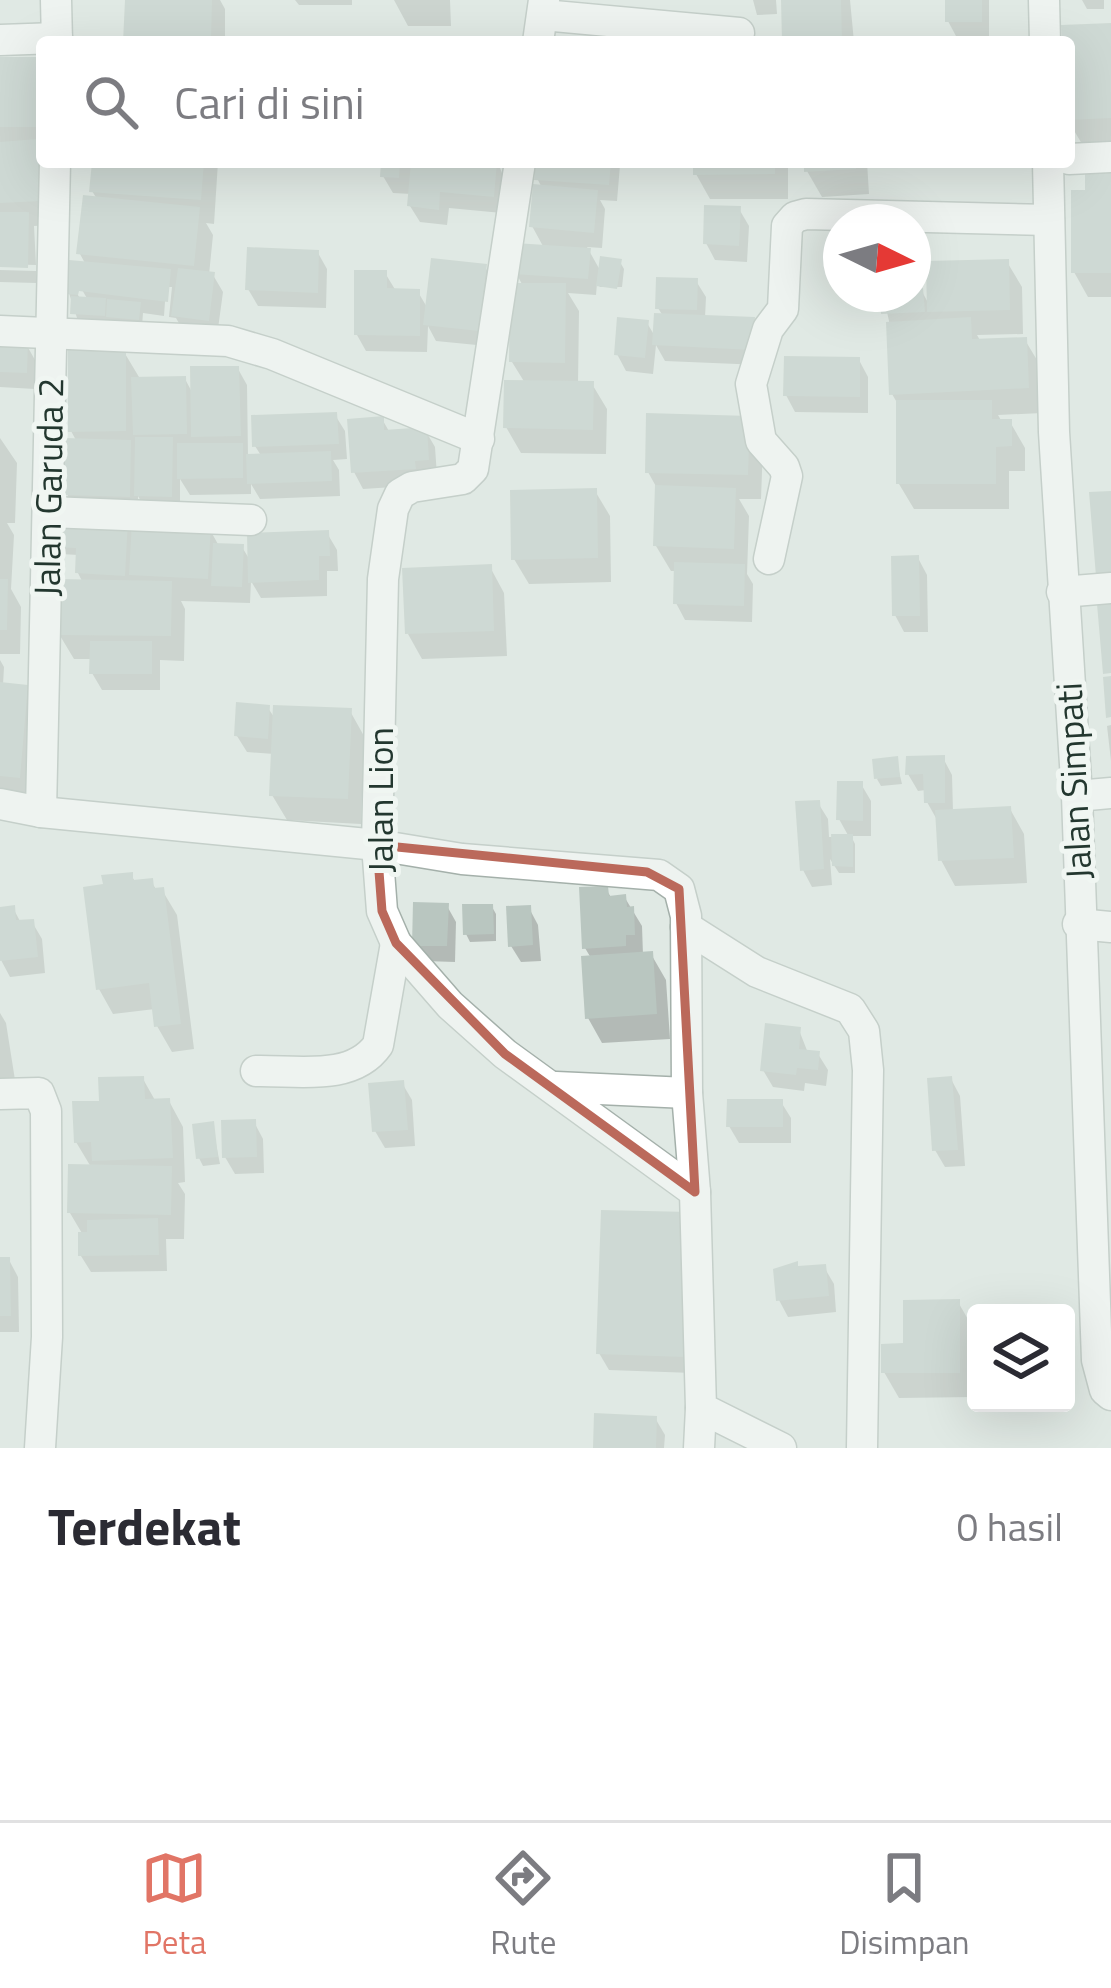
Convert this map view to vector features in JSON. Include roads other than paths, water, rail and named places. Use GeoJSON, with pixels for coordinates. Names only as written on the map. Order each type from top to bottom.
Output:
{"type":"FeatureCollection","features":[{"type":"Feature","properties":{"kind":"street"},"geometry":{"type":"LineString","coordinates":[[56,0],[57,36]]}},
{"type":"Feature","properties":{"kind":"street"},"geometry":{"type":"LineString","coordinates":[[1044,0],[1045,36]]}},
{"type":"Feature","properties":{"kind":"street"},"geometry":{"type":"LineString","coordinates":[[542,19],[739,33]]}},
{"type":"Feature","properties":{"kind":"street"},"geometry":{"type":"LineString","coordinates":[[0,40],[36,40]]}},
{"type":"Feature","properties":{"kind":"street"},"geometry":{"type":"LineString","coordinates":[[1075,159],[1111,157]]}},
{"type":"Feature","properties":{"kind":"street","name":"Jalan Garuda 2"},"geometry":{"type":"LineString","coordinates":[[40,812],[55,168]]}},
{"type":"Feature","properties":{"kind":"street","name":"Jalan Lion"},"geometry":{"type":"LineString","coordinates":[[519,168],[479,439],[469,475],[412,487],[400,494],[393,508],[382,578],[377,845],[382,911],[396,943],[450,1005],[505,1054],[695,1192]]}},
{"type":"Feature","properties":{"kind":"street","name":"Jalan Simpati"},"geometry":{"type":"LineString","coordinates":[[1048,168],[1097,1360],[1111,1395]]}},
{"type":"Feature","properties":{"kind":"street"},"geometry":{"type":"LineString","coordinates":[[769,560],[787,476],[761,441],[751,385],[768,328],[783,309],[787,226],[806,214],[1049,220]]}},
{"type":"Feature","properties":{"kind":"street"},"geometry":{"type":"LineString","coordinates":[[0,331],[228,341],[272,353],[479,439]]}},
{"type":"Feature","properties":{"kind":"street"},"geometry":{"type":"LineString","coordinates":[[49,512],[251,520]]}},
{"type":"Feature","properties":{"kind":"street"},"geometry":{"type":"LineString","coordinates":[[1062,592],[1111,588]]}},
{"type":"Feature","properties":{"kind":"street"},"geometry":{"type":"LineString","coordinates":[[1077,796],[1111,793]]}},
{"type":"Feature","properties":{"kind":"street"},"geometry":{"type":"LineString","coordinates":[[0,804],[40,812],[377,845],[462,859],[659,875],[679,889],[686,927],[699,1448]]}},
{"type":"Feature","properties":{"kind":"street"},"geometry":{"type":"LineString","coordinates":[[1078,924],[1111,927]]}},
{"type":"Feature","properties":{"kind":"street"},"geometry":{"type":"LineString","coordinates":[[686,927],[757,972],[850,1009],[864,1031],[868,1070],[862,1448]]}},
{"type":"Feature","properties":{"kind":"street"},"geometry":{"type":"LineString","coordinates":[[256,1071],[344,1070],[370,1057],[378,1045],[396,943]]}},
{"type":"Feature","properties":{"kind":"street"},"geometry":{"type":"LineString","coordinates":[[556,1087],[687,1093]]}},
{"type":"Feature","properties":{"kind":"street"},"geometry":{"type":"LineString","coordinates":[[0,1094],[40,1093],[46,1111],[47,1337],[40,1448]]}},
{"type":"Feature","properties":{"kind":"street"},"geometry":{"type":"LineString","coordinates":[[701,1408],[782,1448]]}}]}
